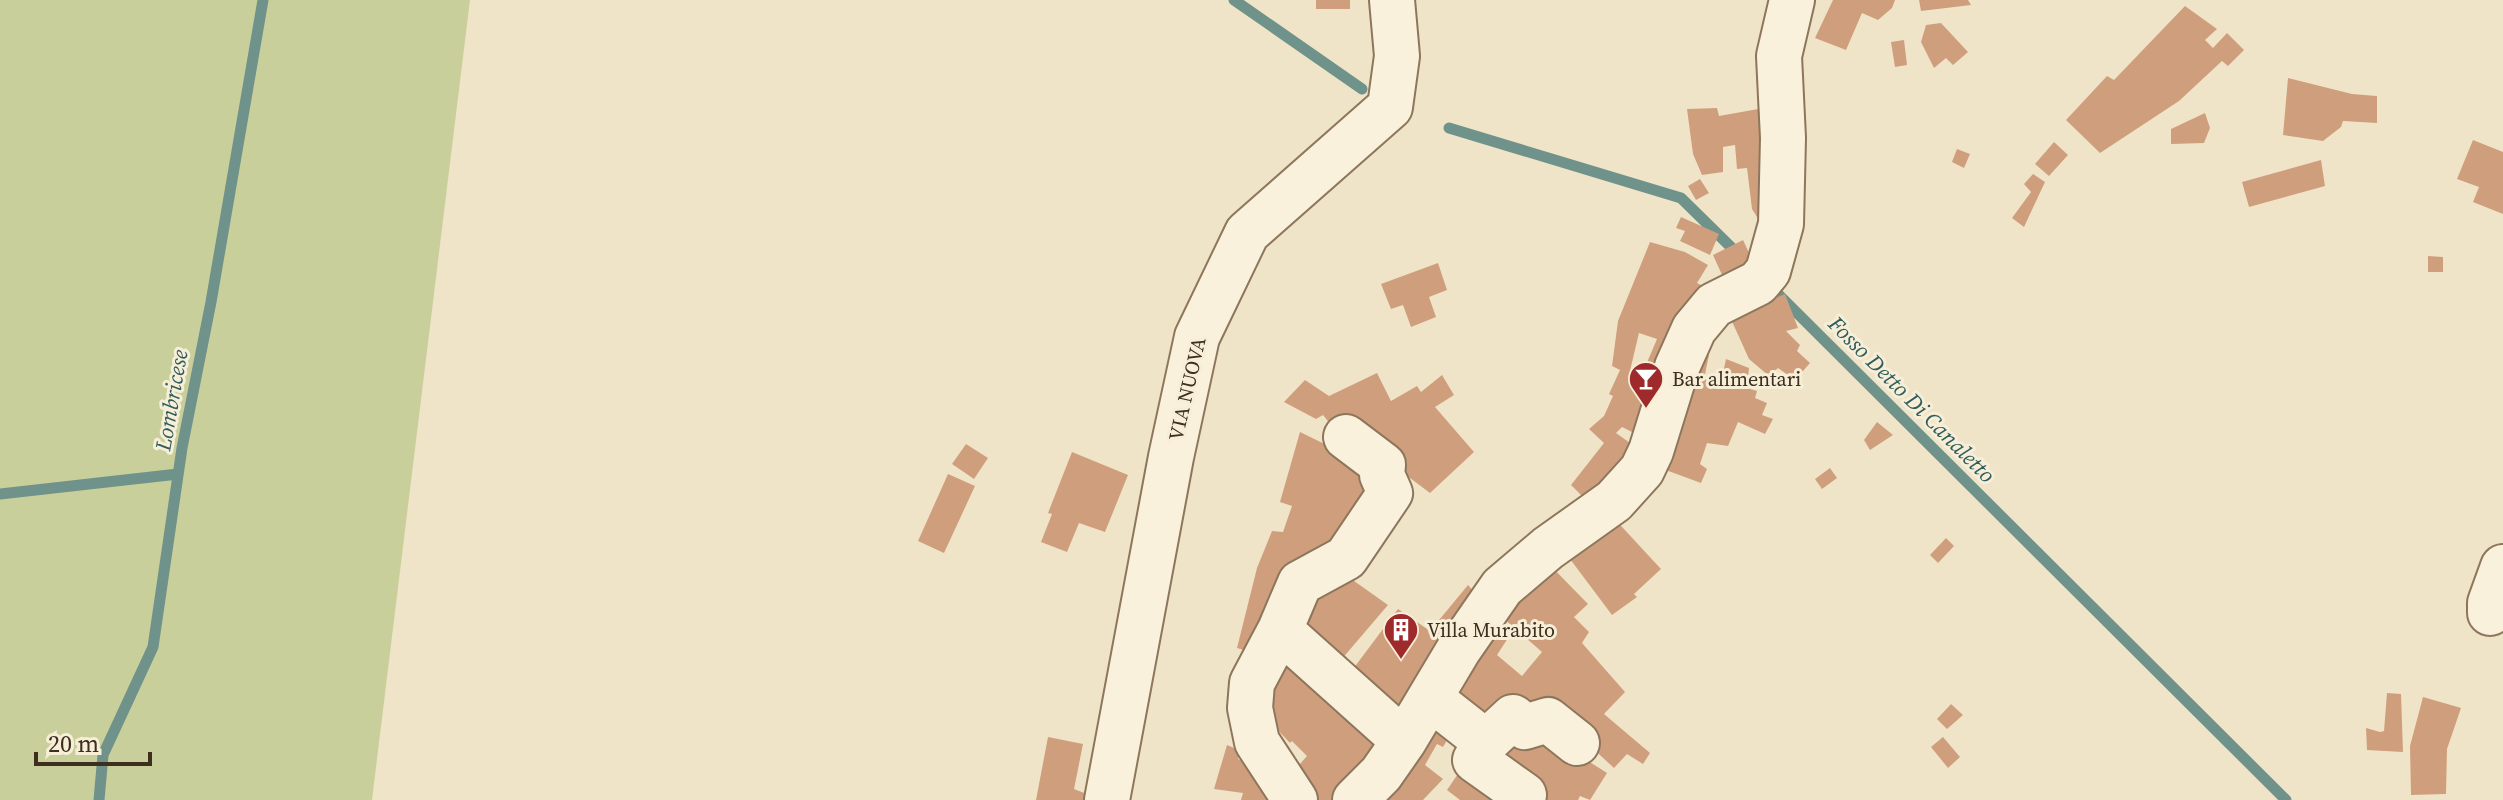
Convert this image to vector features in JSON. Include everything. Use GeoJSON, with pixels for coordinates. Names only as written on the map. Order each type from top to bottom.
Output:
{"type":"FeatureCollection","features":[{"type":"Feature","properties":{"kind":"street","name":"VIA NUOVA"},"geometry":{"type":"LineString","coordinates":[[1107,800],[1171,457],[1197,337],[1247,233],[1390,107],[1397,56],[1392,0]]}},
{"type":"Feature","properties":{"kind":"street"},"geometry":{"type":"LineString","coordinates":[[1355,800],[1381,774],[1404,741],[1459,649],[1502,587],[1548,548],[1614,501],[1642,470],[1651,451],[1677,367],[1694,329],[1714,305],[1758,283],[1768,271],[1781,224],[1783,138],[1779,56],[1792,0]]}},
{"type":"Feature","properties":{"kind":"street"},"geometry":{"type":"LineString","coordinates":[[1295,800],[1257,742],[1250,708],[1252,683],[1300,583],[1346,558],[1390,493],[1382,475],[1383,465],[1346,437]]}},
{"type":"Feature","properties":{"kind":"street"},"geometry":{"type":"LineString","coordinates":[[2490,613],[2490,603],[2503,567]]}},
{"type":"Feature","properties":{"kind":"street"},"geometry":{"type":"LineString","coordinates":[[1280,630],[1404,741]]}},
{"type":"Feature","properties":{"kind":"street"},"geometry":{"type":"LineString","coordinates":[[1430,698],[1486,742]]}},
{"type":"Feature","properties":{"kind":"street"},"geometry":{"type":"LineString","coordinates":[[1524,795],[1475,760],[1486,742],[1513,717],[1525,727],[1548,720],[1577,743]]}},
{"type":"Feature","properties":{"kind":"green space"},"geometry":{"type":"Polygon","coordinates":[[[0,0],[470,0],[372,800],[0,800],[0,0]]]}},
{"type":"Feature","properties":{"kind":"building"},"geometry":{"type":"Polygon","coordinates":[[[1316,0],[1350,0],[1350,9],[1316,9],[1316,0]]]}},
{"type":"Feature","properties":{"kind":"building"},"geometry":{"type":"Polygon","coordinates":[[[1833,0],[1895,0],[1892,8],[1878,20],[1862,13],[1846,50],[1815,38],[1833,0]]]}},
{"type":"Feature","properties":{"kind":"building"},"geometry":{"type":"Polygon","coordinates":[[[1919,0],[1968,0],[1971,5],[1921,11],[1919,0]]]}},
{"type":"Feature","properties":{"kind":"building"},"geometry":{"type":"Polygon","coordinates":[[[2185,6],[2217,29],[2205,40],[2213,48],[2227,33],[2244,50],[2228,66],[2222,61],[2179,101],[2100,153],[2066,120],[2107,76],[2114,80],[2185,6]]]}},
{"type":"Feature","properties":{"kind":"building"},"geometry":{"type":"Polygon","coordinates":[[[1941,23],[1968,52],[1953,65],[1946,58],[1934,68],[1921,42],[1926,25],[1941,23]]]}},
{"type":"Feature","properties":{"kind":"building"},"geometry":{"type":"Polygon","coordinates":[[[1904,40],[1907,65],[1895,67],[1891,42],[1904,40]]]}},
{"type":"Feature","properties":{"kind":"building"},"geometry":{"type":"Polygon","coordinates":[[[2288,78],[2352,94],[2377,96],[2377,123],[2343,121],[2341,127],[2323,141],[2283,135],[2288,78]]]}},
{"type":"Feature","properties":{"kind":"building"},"geometry":{"type":"Polygon","coordinates":[[[1775,106],[1760,222],[1752,209],[1747,168],[1737,169],[1735,145],[1723,147],[1723,172],[1702,175],[1693,154],[1687,109],[1717,108],[1719,116],[1775,106]]]}},
{"type":"Feature","properties":{"kind":"building"},"geometry":{"type":"Polygon","coordinates":[[[2205,113],[2210,128],[2204,143],[2171,144],[2171,129],[2205,113]]]}},
{"type":"Feature","properties":{"kind":"building"},"geometry":{"type":"Polygon","coordinates":[[[2473,140],[2503,152],[2503,214],[2473,202],[2479,187],[2457,179],[2473,140]]]}},
{"type":"Feature","properties":{"kind":"building"},"geometry":{"type":"Polygon","coordinates":[[[2054,142],[2068,155],[2049,176],[2035,164],[2054,142]]]}},
{"type":"Feature","properties":{"kind":"building"},"geometry":{"type":"Polygon","coordinates":[[[1957,149],[1970,154],[1964,168],[1952,162],[1957,149]]]}},
{"type":"Feature","properties":{"kind":"building"},"geometry":{"type":"Polygon","coordinates":[[[2321,160],[2325,186],[2249,207],[2242,182],[2321,160]]]}},
{"type":"Feature","properties":{"kind":"building"},"geometry":{"type":"Polygon","coordinates":[[[2033,174],[2045,182],[2024,227],[2012,218],[2031,192],[2024,184],[2033,174]]]}},
{"type":"Feature","properties":{"kind":"building"},"geometry":{"type":"Polygon","coordinates":[[[1700,179],[1709,193],[1696,200],[1688,186],[1700,179]]]}},
{"type":"Feature","properties":{"kind":"building"},"geometry":{"type":"Polygon","coordinates":[[[1681,217],[1719,234],[1710,255],[1680,241],[1685,231],[1676,228],[1681,217]]]}},
{"type":"Feature","properties":{"kind":"building"},"geometry":{"type":"Polygon","coordinates":[[[1743,240],[1758,272],[1727,286],[1713,255],[1743,240]]]}},
{"type":"Feature","properties":{"kind":"building"},"geometry":{"type":"Polygon","coordinates":[[[1650,242],[1685,252],[1708,265],[1697,283],[1707,288],[1650,441],[1622,427],[1616,433],[1647,455],[1593,507],[1571,485],[1604,443],[1589,429],[1604,416],[1613,396],[1609,394],[1620,370],[1612,366],[1618,321],[1650,242]],[[1639,333],[1629,375],[1640,379],[1657,339],[1639,333]]]}},
{"type":"Feature","properties":{"kind":"building"},"geometry":{"type":"Polygon","coordinates":[[[2428,256],[2443,257],[2443,272],[2428,272],[2428,256]]]}},
{"type":"Feature","properties":{"kind":"building"},"geometry":{"type":"Polygon","coordinates":[[[1438,263],[1447,290],[1429,297],[1436,317],[1411,327],[1403,305],[1391,309],[1381,284],[1438,263]]]}},
{"type":"Feature","properties":{"kind":"building"},"geometry":{"type":"Polygon","coordinates":[[[1785,294],[1798,328],[1786,331],[1800,345],[1797,351],[1810,363],[1795,380],[1778,368],[1769,376],[1749,359],[1730,317],[1785,294]]]}},
{"type":"Feature","properties":{"kind":"building"},"geometry":{"type":"Polygon","coordinates":[[[1689,350],[1709,355],[1704,379],[1721,382],[1726,359],[1749,368],[1747,388],[1757,391],[1755,398],[1767,403],[1762,415],[1773,419],[1765,434],[1738,422],[1728,446],[1707,443],[1700,464],[1707,469],[1701,483],[1652,465],[1689,350]]]}},
{"type":"Feature","properties":{"kind":"building"},"geometry":{"type":"Polygon","coordinates":[[[1377,373],[1391,401],[1417,386],[1421,392],[1442,375],[1454,395],[1435,407],[1474,452],[1430,493],[1378,454],[1339,435],[1323,415],[1316,419],[1284,402],[1305,380],[1329,396],[1377,373]]]}},
{"type":"Feature","properties":{"kind":"building"},"geometry":{"type":"Polygon","coordinates":[[[1877,422],[1893,435],[1870,450],[1864,440],[1877,422]]]}},
{"type":"Feature","properties":{"kind":"building"},"geometry":{"type":"Polygon","coordinates":[[[1300,432],[1341,452],[1384,490],[1263,656],[1237,648],[1257,568],[1272,531],[1283,532],[1292,506],[1280,502],[1300,432]]]}},
{"type":"Feature","properties":{"kind":"building"},"geometry":{"type":"Polygon","coordinates":[[[966,444],[988,458],[974,479],[952,464],[966,444]]]}},
{"type":"Feature","properties":{"kind":"building"},"geometry":{"type":"Polygon","coordinates":[[[1072,452],[1128,475],[1105,532],[1079,523],[1067,552],[1041,542],[1052,514],[1048,513],[1072,452]]]}},
{"type":"Feature","properties":{"kind":"building"},"geometry":{"type":"Polygon","coordinates":[[[1830,468],[1837,478],[1822,489],[1815,479],[1830,468]]]}},
{"type":"Feature","properties":{"kind":"building"},"geometry":{"type":"Polygon","coordinates":[[[948,474],[975,486],[944,553],[918,541],[948,474]]]}},
{"type":"Feature","properties":{"kind":"building"},"geometry":{"type":"Polygon","coordinates":[[[1611,515],[1661,569],[1634,594],[1637,597],[1612,615],[1564,551],[1611,515]]]}},
{"type":"Feature","properties":{"kind":"building"},"geometry":{"type":"Polygon","coordinates":[[[1946,538],[1954,546],[1938,563],[1930,555],[1946,538]]]}},
{"type":"Feature","properties":{"kind":"building"},"geometry":{"type":"Polygon","coordinates":[[[1545,560],[1588,604],[1574,617],[1589,632],[1582,643],[1625,692],[1604,714],[1650,753],[1643,764],[1627,754],[1614,768],[1550,709],[1492,734],[1435,693],[1488,620],[1508,638],[1497,655],[1522,676],[1542,652],[1494,610],[1545,560]]]}},
{"type":"Feature","properties":{"kind":"building"},"geometry":{"type":"Polygon","coordinates":[[[1340,571],[1388,605],[1335,667],[1290,624],[1340,571]]]}},
{"type":"Feature","properties":{"kind":"building","name":"Villa Murabito"},"geometry":{"type":"Polygon","coordinates":[[[1468,585],[1483,602],[1406,723],[1347,677],[1398,609],[1430,631],[1468,585]]]}},
{"type":"Feature","properties":{"kind":"building"},"geometry":{"type":"Polygon","coordinates":[[[1278,641],[1396,748],[1345,800],[1308,800],[1293,772],[1307,756],[1257,708],[1278,641]]]}},
{"type":"Feature","properties":{"kind":"building"},"geometry":{"type":"Polygon","coordinates":[[[2387,693],[2401,694],[2403,752],[2367,750],[2366,728],[2384,731],[2387,693]]]}},
{"type":"Feature","properties":{"kind":"building"},"geometry":{"type":"Polygon","coordinates":[[[2423,697],[2461,708],[2447,749],[2446,794],[2411,795],[2410,746],[2423,697]]]}},
{"type":"Feature","properties":{"kind":"building"},"geometry":{"type":"Polygon","coordinates":[[[1430,704],[1457,723],[1443,747],[1437,744],[1425,765],[1443,779],[1423,800],[1370,800],[1430,704]]]}},
{"type":"Feature","properties":{"kind":"building"},"geometry":{"type":"Polygon","coordinates":[[[1951,704],[1963,715],[1947,729],[1937,719],[1951,704]]]}},
{"type":"Feature","properties":{"kind":"building"},"geometry":{"type":"Polygon","coordinates":[[[1535,727],[1607,773],[1590,800],[1580,796],[1578,800],[1544,800],[1487,764],[1499,747],[1535,727]]]}},
{"type":"Feature","properties":{"kind":"building"},"geometry":{"type":"Polygon","coordinates":[[[1048,737],[1083,744],[1074,789],[1102,800],[1036,800],[1048,737]]]}},
{"type":"Feature","properties":{"kind":"building"},"geometry":{"type":"Polygon","coordinates":[[[1943,737],[1960,757],[1948,768],[1931,747],[1943,737]]]}},
{"type":"Feature","properties":{"kind":"building"},"geometry":{"type":"Polygon","coordinates":[[[1227,745],[1241,751],[1238,759],[1247,763],[1283,800],[1241,800],[1243,793],[1214,789],[1227,745]]]}},
{"type":"Feature","properties":{"kind":"building"},"geometry":{"type":"Polygon","coordinates":[[[1466,762],[1510,800],[1460,800],[1447,790],[1466,762]]]}},
{"type":"Feature","properties":{"kind":"waterway","name":"Lombricese"},"geometry":{"type":"LineString","coordinates":[[99,800],[103,755],[153,647],[182,448],[211,302],[263,0]]}},
{"type":"Feature","properties":{"kind":"waterway","name":"Fosso Detto Di Canaletto"},"geometry":{"type":"LineString","coordinates":[[1234,0],[1362,89]]}},
{"type":"Feature","properties":{"kind":"waterway","name":"Fosso Detto Di Canaletto"},"geometry":{"type":"LineString","coordinates":[[1449,128],[1681,198],[1739,255]]}},
{"type":"Feature","properties":{"kind":"waterway","name":"Fosso Detto Di Canaletto"},"geometry":{"type":"LineString","coordinates":[[1768,284],[2286,800]]}},
{"type":"Feature","properties":{"kind":"waterway"},"geometry":{"type":"LineString","coordinates":[[0,494],[178,474]]}},
{"type":"Feature","properties":{"kind":"place","name":"Bar alimentari"},"geometry":{"type":"Point","coordinates":[1646,410]}},
{"type":"Feature","properties":{"kind":"place","name":"Villa Murabito"},"geometry":{"type":"Point","coordinates":[1401,661]}}]}
